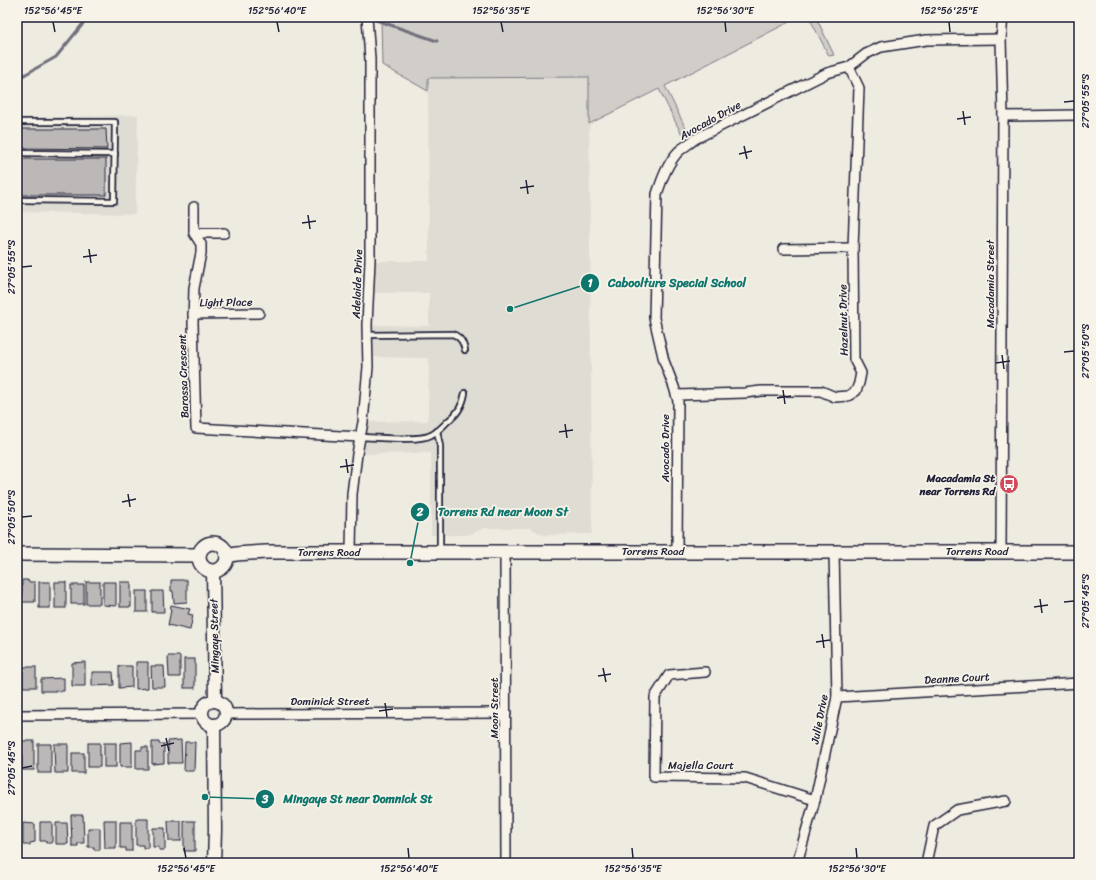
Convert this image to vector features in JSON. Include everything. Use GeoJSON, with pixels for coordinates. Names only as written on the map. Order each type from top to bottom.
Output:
{"type":"FeatureCollection","features":[{"type":"Feature","properties":{"kind":"main road"},"geometry":{"type":"LineString","coordinates":[[216,543],[224,548],[228,556],[222,568],[213,571],[201,564],[199,555],[204,546],[216,543]]}},
{"type":"Feature","properties":{"kind":"main road","name":"Torrens Road"},"geometry":{"type":"LineString","coordinates":[[228,556],[266,552],[440,551],[1079,552]]}},
{"type":"Feature","properties":{"kind":"main road"},"geometry":{"type":"LineString","coordinates":[[17,554],[199,555]]}},
{"type":"Feature","properties":{"kind":"street","name":"Adelaide Drive"},"geometry":{"type":"LineString","coordinates":[[352,552],[352,494],[368,367],[367,335],[370,261],[370,58],[367,17]]}},
{"type":"Feature","properties":{"kind":"street","name":"Macadamia Street"},"geometry":{"type":"LineString","coordinates":[[1001,551],[1003,116],[1001,39],[1003,17]]}},
{"type":"Feature","properties":{"kind":"street","name":"Avocado Drive"},"geometry":{"type":"LineString","coordinates":[[677,551],[677,395],[664,361],[654,318],[657,194],[664,175],[673,159],[680,151],[695,140],[827,73],[849,67],[866,54],[881,47],[926,40],[1001,39]]}},
{"type":"Feature","properties":{"kind":"street","name":"Hazelnut Drive"},"geometry":{"type":"LineString","coordinates":[[677,395],[745,393],[761,391],[821,391],[835,397],[848,396],[856,392],[861,373],[854,359],[854,248],[859,88],[849,67]]}},
{"type":"Feature","properties":{"kind":"street"},"geometry":{"type":"LineString","coordinates":[[1003,116],[1079,115]]}},
{"type":"Feature","properties":{"kind":"street","name":"Barossa Crescent"},"geometry":{"type":"LineString","coordinates":[[194,207],[194,233],[201,244],[201,253],[194,288],[196,428],[360,437]]}},
{"type":"Feature","properties":{"kind":"street"},"geometry":{"type":"LineString","coordinates":[[194,233],[224,233]]}},
{"type":"Feature","properties":{"kind":"street"},"geometry":{"type":"LineString","coordinates":[[783,249],[854,248]]}},
{"type":"Feature","properties":{"kind":"street","name":"Light Place"},"geometry":{"type":"LineString","coordinates":[[194,314],[259,313]]}},
{"type":"Feature","properties":{"kind":"street","name":"Moon Street"},"geometry":{"type":"LineString","coordinates":[[505,552],[506,863]]}},
{"type":"Feature","properties":{"kind":"street","name":"Julie Drive"},"geometry":{"type":"LineString","coordinates":[[797,863],[815,800],[837,697],[834,552]]}},
{"type":"Feature","properties":{"kind":"street","name":"Mingaye Street"},"geometry":{"type":"LineString","coordinates":[[213,571],[215,701]]}},
{"type":"Feature","properties":{"kind":"street","name":"Majella Court"},"geometry":{"type":"LineString","coordinates":[[705,672],[669,675],[656,697],[654,777],[745,778],[815,800]]}},
{"type":"Feature","properties":{"kind":"street","name":"Deanne Court"},"geometry":{"type":"LineString","coordinates":[[837,697],[1079,683]]}},
{"type":"Feature","properties":{"kind":"street"},"geometry":{"type":"LineString","coordinates":[[215,701],[223,705],[226,714],[223,721],[214,725],[206,721],[203,714],[206,705],[209,702],[215,701]]}},
{"type":"Feature","properties":{"kind":"street","name":"Dominick Street"},"geometry":{"type":"LineString","coordinates":[[226,714],[506,713]]}},
{"type":"Feature","properties":{"kind":"street"},"geometry":{"type":"LineString","coordinates":[[17,715],[203,714]]}},
{"type":"Feature","properties":{"kind":"street"},"geometry":{"type":"LineString","coordinates":[[214,725],[214,863]]}},
{"type":"Feature","properties":{"kind":"street"},"geometry":{"type":"LineString","coordinates":[[926,863],[934,826],[957,810],[1006,801]]}},
{"type":"Feature","properties":{"kind":"lane"},"geometry":{"type":"LineString","coordinates":[[17,122],[115,122],[114,201],[17,200]]}},
{"type":"Feature","properties":{"kind":"lane"},"geometry":{"type":"LineString","coordinates":[[17,153],[114,154]]}},
{"type":"Feature","properties":{"kind":"lane"},"geometry":{"type":"LineString","coordinates":[[367,335],[453,334],[460,337],[465,350]]}},
{"type":"Feature","properties":{"kind":"lane"},"geometry":{"type":"LineString","coordinates":[[360,437],[417,438],[431,435],[454,417],[460,410],[464,401],[465,393]]}},
{"type":"Feature","properties":{"kind":"lane"},"geometry":{"type":"LineString","coordinates":[[437,431],[440,446],[440,551]]}},
{"type":"Feature","properties":{"kind":"shaded area"},"geometry":{"type":"Polygon","coordinates":[[[381,17],[799,17],[665,86],[687,131],[681,133],[659,89],[589,124],[589,77],[428,78],[428,91],[382,65],[381,17]]]}},
{"type":"Feature","properties":{"kind":"shaded area"},"geometry":{"type":"Polygon","coordinates":[[[809,17],[816,17],[834,55],[829,56],[809,17]]]}},
{"type":"Feature","properties":{"kind":"shaded area"},"geometry":{"type":"Polygon","coordinates":[[[589,77],[592,534],[544,535],[530,528],[485,528],[468,535],[431,535],[431,453],[357,454],[363,422],[428,421],[429,358],[368,357],[367,325],[429,326],[429,293],[368,293],[370,261],[429,261],[428,78],[589,77]]]}},
{"type":"Feature","properties":{"kind":"shaded area"},"geometry":{"type":"Polygon","coordinates":[[[138,115],[135,214],[17,212],[17,118],[138,115]]]}},
{"type":"Feature","properties":{"kind":"building"},"geometry":{"type":"Polygon","coordinates":[[[17,129],[106,129],[107,149],[17,148],[17,129]]]}},
{"type":"Feature","properties":{"kind":"building"},"geometry":{"type":"Polygon","coordinates":[[[17,159],[106,159],[106,195],[17,195],[17,159]]]}},
{"type":"Feature","properties":{"kind":"building"},"geometry":{"type":"Polygon","coordinates":[[[17,579],[19,579],[19,602],[17,602],[17,579]]]}},
{"type":"Feature","properties":{"kind":"building"},"geometry":{"type":"Polygon","coordinates":[[[22,580],[35,582],[35,602],[22,602],[22,580]]]}},
{"type":"Feature","properties":{"kind":"building"},"geometry":{"type":"Polygon","coordinates":[[[171,580],[187,580],[187,602],[174,603],[173,591],[171,591],[171,580]]]}},
{"type":"Feature","properties":{"kind":"building"},"geometry":{"type":"Polygon","coordinates":[[[39,582],[50,582],[50,608],[39,608],[39,582]]]}},
{"type":"Feature","properties":{"kind":"building"},"geometry":{"type":"Polygon","coordinates":[[[55,582],[66,582],[66,608],[55,608],[55,582]]]}},
{"type":"Feature","properties":{"kind":"building"},"geometry":{"type":"Polygon","coordinates":[[[86,582],[100,582],[100,604],[86,604],[86,582]]]}},
{"type":"Feature","properties":{"kind":"building"},"geometry":{"type":"Polygon","coordinates":[[[103,582],[116,582],[116,606],[103,605],[103,582]]]}},
{"type":"Feature","properties":{"kind":"building"},"geometry":{"type":"Polygon","coordinates":[[[120,582],[131,582],[131,607],[120,607],[120,582]]]}},
{"type":"Feature","properties":{"kind":"building"},"geometry":{"type":"Polygon","coordinates":[[[71,585],[84,585],[84,604],[71,604],[71,585]]]}},
{"type":"Feature","properties":{"kind":"building"},"geometry":{"type":"Polygon","coordinates":[[[136,591],[147,591],[147,612],[136,612],[136,591]]]}},
{"type":"Feature","properties":{"kind":"building"},"geometry":{"type":"Polygon","coordinates":[[[152,591],[163,591],[164,612],[152,612],[152,591]]]}},
{"type":"Feature","properties":{"kind":"building"},"geometry":{"type":"Polygon","coordinates":[[[171,605],[190,609],[188,614],[193,615],[190,630],[168,625],[171,605]]]}},
{"type":"Feature","properties":{"kind":"building"},"geometry":{"type":"Polygon","coordinates":[[[168,656],[180,656],[180,677],[169,677],[168,656]]]}},
{"type":"Feature","properties":{"kind":"building"},"geometry":{"type":"Polygon","coordinates":[[[184,659],[195,659],[195,688],[184,688],[184,659]]]}},
{"type":"Feature","properties":{"kind":"building"},"geometry":{"type":"Polygon","coordinates":[[[85,662],[85,686],[72,686],[72,663],[85,662]]]}},
{"type":"Feature","properties":{"kind":"building"},"geometry":{"type":"Polygon","coordinates":[[[136,662],[148,662],[148,688],[136,689],[136,662]]]}},
{"type":"Feature","properties":{"kind":"building"},"geometry":{"type":"Polygon","coordinates":[[[119,666],[132,666],[132,687],[119,688],[119,666]]]}},
{"type":"Feature","properties":{"kind":"building"},"geometry":{"type":"Polygon","coordinates":[[[151,666],[164,666],[165,687],[152,687],[151,666]]]}},
{"type":"Feature","properties":{"kind":"building"},"geometry":{"type":"Polygon","coordinates":[[[17,667],[19,667],[19,690],[17,690],[17,667]]]}},
{"type":"Feature","properties":{"kind":"building"},"geometry":{"type":"Polygon","coordinates":[[[23,667],[36,667],[36,687],[23,687],[23,667]]]}},
{"type":"Feature","properties":{"kind":"building"},"geometry":{"type":"Polygon","coordinates":[[[92,672],[113,672],[114,685],[92,686],[92,672]]]}},
{"type":"Feature","properties":{"kind":"building"},"geometry":{"type":"Polygon","coordinates":[[[64,678],[64,691],[41,691],[41,679],[64,678]]]}},
{"type":"Feature","properties":{"kind":"building"},"geometry":{"type":"Polygon","coordinates":[[[181,740],[182,763],[168,763],[168,741],[181,740]]]}},
{"type":"Feature","properties":{"kind":"building"},"geometry":{"type":"Polygon","coordinates":[[[22,741],[34,741],[34,770],[22,770],[22,741]]]}},
{"type":"Feature","properties":{"kind":"building"},"geometry":{"type":"Polygon","coordinates":[[[132,742],[132,767],[120,767],[120,743],[132,742]]]}},
{"type":"Feature","properties":{"kind":"building"},"geometry":{"type":"Polygon","coordinates":[[[152,742],[164,744],[164,763],[152,764],[152,742]]]}},
{"type":"Feature","properties":{"kind":"building"},"geometry":{"type":"Polygon","coordinates":[[[185,742],[195,742],[194,771],[184,771],[185,742]]]}},
{"type":"Feature","properties":{"kind":"building"},"geometry":{"type":"Polygon","coordinates":[[[88,743],[100,743],[100,767],[88,767],[88,743]]]}},
{"type":"Feature","properties":{"kind":"building"},"geometry":{"type":"Polygon","coordinates":[[[104,743],[116,743],[116,767],[104,767],[104,743]]]}},
{"type":"Feature","properties":{"kind":"building"},"geometry":{"type":"Polygon","coordinates":[[[38,744],[51,744],[51,773],[38,773],[38,744]]]}},
{"type":"Feature","properties":{"kind":"building"},"geometry":{"type":"Polygon","coordinates":[[[54,744],[68,744],[68,773],[55,773],[54,744]]]}},
{"type":"Feature","properties":{"kind":"building"},"geometry":{"type":"Polygon","coordinates":[[[17,745],[19,745],[19,764],[17,764],[17,745]]]}},
{"type":"Feature","properties":{"kind":"building"},"geometry":{"type":"Polygon","coordinates":[[[142,747],[148,747],[148,769],[136,769],[136,750],[142,750],[142,747]]]}},
{"type":"Feature","properties":{"kind":"building"},"geometry":{"type":"Polygon","coordinates":[[[72,753],[84,753],[84,773],[72,773],[72,753]]]}},
{"type":"Feature","properties":{"kind":"building"},"geometry":{"type":"Polygon","coordinates":[[[71,815],[83,815],[84,843],[78,843],[78,846],[72,846],[71,815]]]}},
{"type":"Feature","properties":{"kind":"building"},"geometry":{"type":"Polygon","coordinates":[[[136,819],[148,819],[148,848],[143,848],[143,845],[136,845],[136,819]]]}},
{"type":"Feature","properties":{"kind":"building"},"geometry":{"type":"Polygon","coordinates":[[[104,820],[116,820],[116,848],[105,848],[104,820]]]}},
{"type":"Feature","properties":{"kind":"building"},"geometry":{"type":"Polygon","coordinates":[[[168,821],[181,821],[181,841],[169,841],[168,821]]]}},
{"type":"Feature","properties":{"kind":"building"},"geometry":{"type":"Polygon","coordinates":[[[184,821],[195,821],[195,851],[184,851],[184,821]]]}},
{"type":"Feature","properties":{"kind":"building"},"geometry":{"type":"Polygon","coordinates":[[[40,822],[52,822],[52,843],[40,841],[40,822]]]}},
{"type":"Feature","properties":{"kind":"building"},"geometry":{"type":"Polygon","coordinates":[[[120,822],[132,822],[132,851],[126,851],[126,848],[120,848],[120,822]]]}},
{"type":"Feature","properties":{"kind":"building"},"geometry":{"type":"Polygon","coordinates":[[[17,823],[19,823],[19,844],[17,844],[17,823]]]}},
{"type":"Feature","properties":{"kind":"building"},"geometry":{"type":"Polygon","coordinates":[[[23,823],[35,824],[35,842],[30,843],[30,845],[23,845],[23,823]]]}},
{"type":"Feature","properties":{"kind":"building"},"geometry":{"type":"Polygon","coordinates":[[[56,823],[67,823],[68,844],[56,844],[56,823]]]}},
{"type":"Feature","properties":{"kind":"building"},"geometry":{"type":"Polygon","coordinates":[[[88,828],[100,828],[100,850],[94,850],[94,847],[88,847],[88,828]]]}},
{"type":"Feature","properties":{"kind":"building"},"geometry":{"type":"Polygon","coordinates":[[[153,828],[165,828],[165,850],[159,850],[159,847],[153,847],[153,828]]]}},
{"type":"Feature","properties":{"kind":"waterway"},"geometry":{"type":"LineString","coordinates":[[17,79],[56,57],[87,17]]}},
{"type":"Feature","properties":{"kind":"waterway"},"geometry":{"type":"LineString","coordinates":[[376,20],[437,41]]}},
{"type":"Feature","properties":{"kind":"place","name":"Caboolture Special School"},"geometry":{"type":"Point","coordinates":[510,309]}},
{"type":"Feature","properties":{"kind":"place","name":"Macadamia St near Torrens Rd"},"geometry":{"type":"Point","coordinates":[1009,484]}},
{"type":"Feature","properties":{"kind":"place","name":"Torrens Rd near Moon St"},"geometry":{"type":"Point","coordinates":[410,563]}},
{"type":"Feature","properties":{"kind":"place","name":"Mingaye St near Domnick St"},"geometry":{"type":"Point","coordinates":[205,797]}}]}
